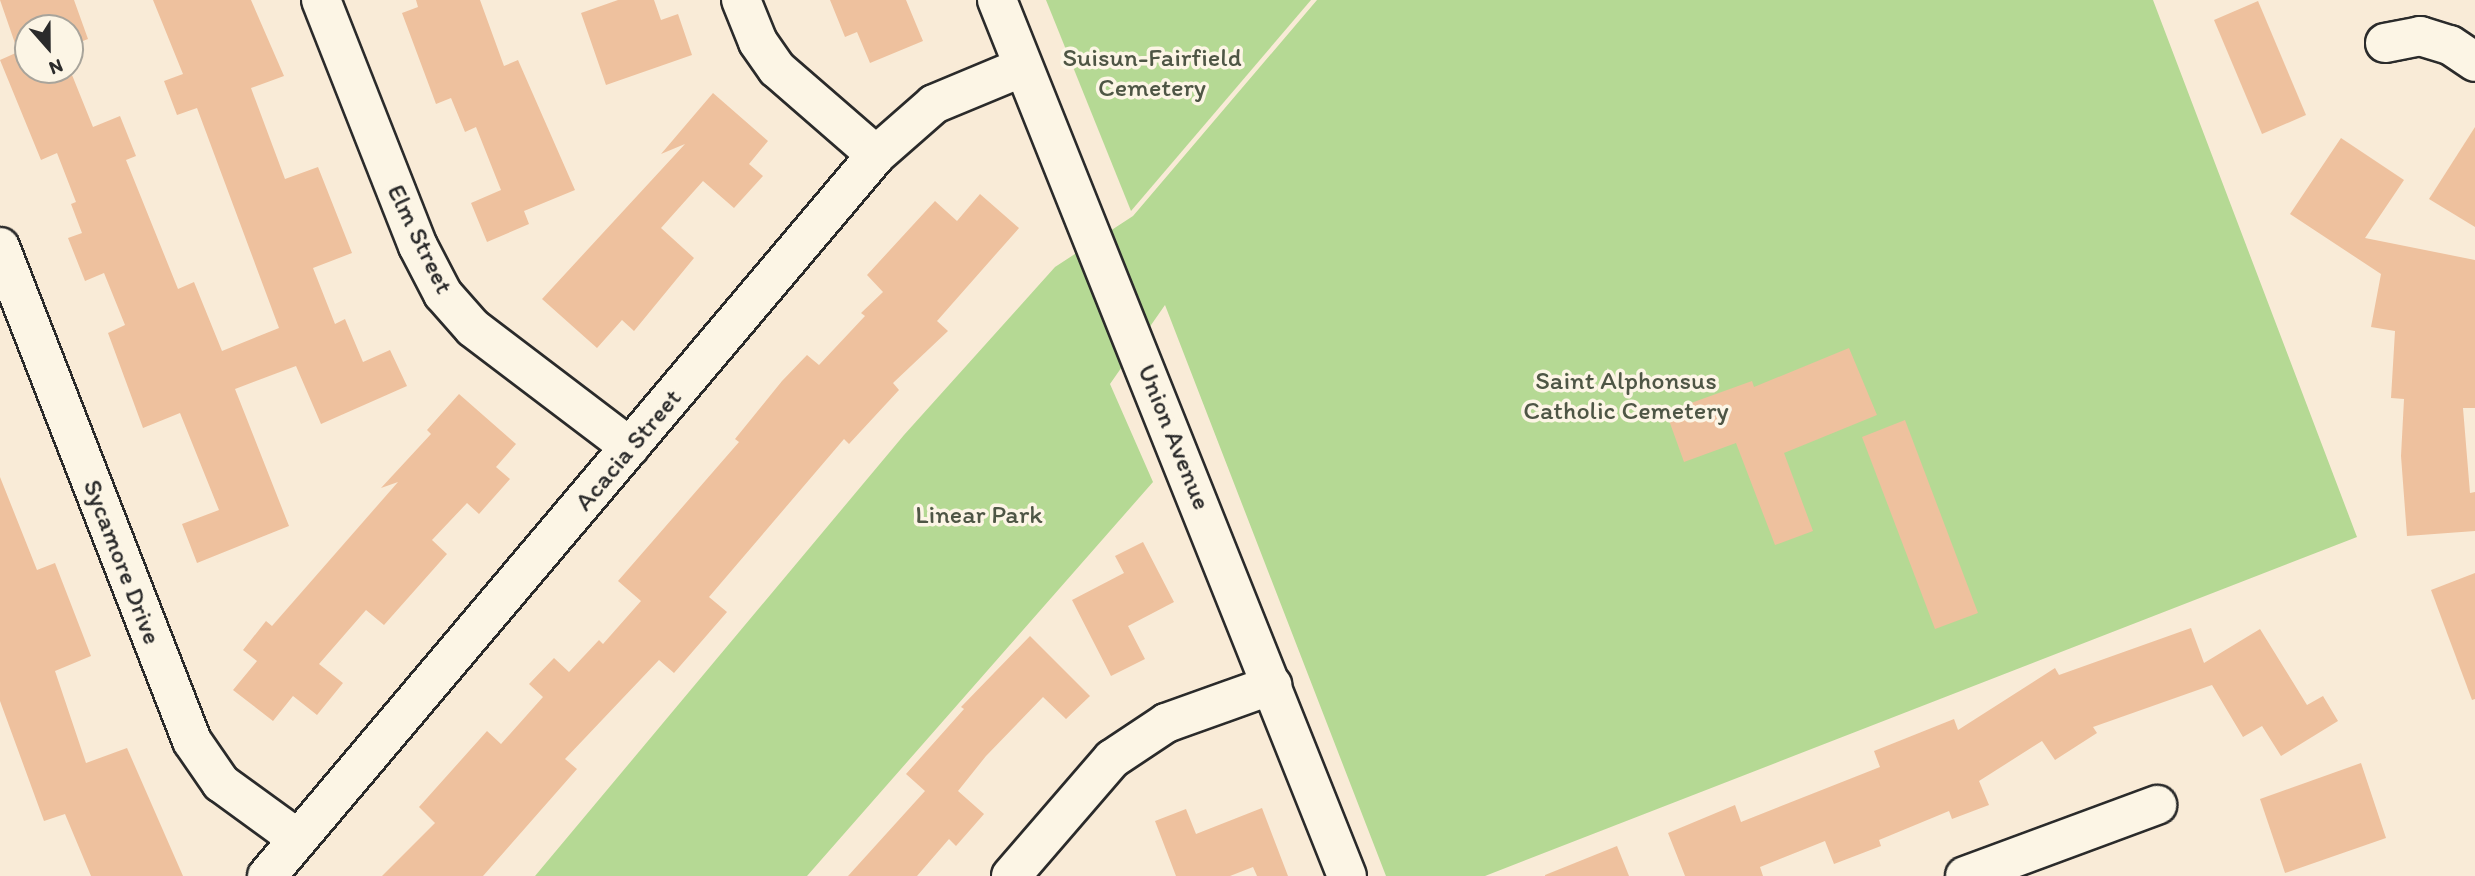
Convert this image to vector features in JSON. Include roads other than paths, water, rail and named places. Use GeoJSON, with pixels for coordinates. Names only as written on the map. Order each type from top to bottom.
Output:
{"type":"FeatureCollection","features":[{"type":"Feature","properties":{"kind":"street","name":"Elm Street"},"geometry":{"type":"LineString","coordinates":[[321,0],[418,246],[443,294],[473,328],[630,447]]}},
{"type":"Feature","properties":{"kind":"street"},"geometry":{"type":"LineString","coordinates":[[741,0],[758,42],[777,69],[876,155]]}},
{"type":"Feature","properties":{"kind":"street","name":"Union Avenue"},"geometry":{"type":"LineString","coordinates":[[997,0],[1347,876]]}},
{"type":"Feature","properties":{"kind":"street"},"geometry":{"type":"LineString","coordinates":[[2385,43],[2420,36],[2450,45],[2475,62]]}},
{"type":"Feature","properties":{"kind":"street","name":"Acacia Street"},"geometry":{"type":"LineString","coordinates":[[267,876],[876,155],[934,104],[1023,67]]}},
{"type":"Feature","properties":{"kind":"street","name":"Sycamore Drive"},"geometry":{"type":"LineString","coordinates":[[0,247],[192,741],[220,783],[298,839]]}},
{"type":"Feature","properties":{"kind":"street"},"geometry":{"type":"LineString","coordinates":[[1011,876],[1112,759],[1166,723],[1272,685]]}},
{"type":"Feature","properties":{"kind":"street"},"geometry":{"type":"LineString","coordinates":[[1965,876],[2157,805]]}},
{"type":"Feature","properties":{"kind":"park label","name":"Suisun-Fairfield Cemetery"},"geometry":{"type":"Point","coordinates":[1152,73]}},
{"type":"Feature","properties":{"kind":"park label","name":"Saint Alphonsus Catholic Cemetery"},"geometry":{"type":"Point","coordinates":[1626,396]}},
{"type":"Feature","properties":{"kind":"park label","name":"Linear Park"},"geometry":{"type":"Point","coordinates":[979,515]}}]}
